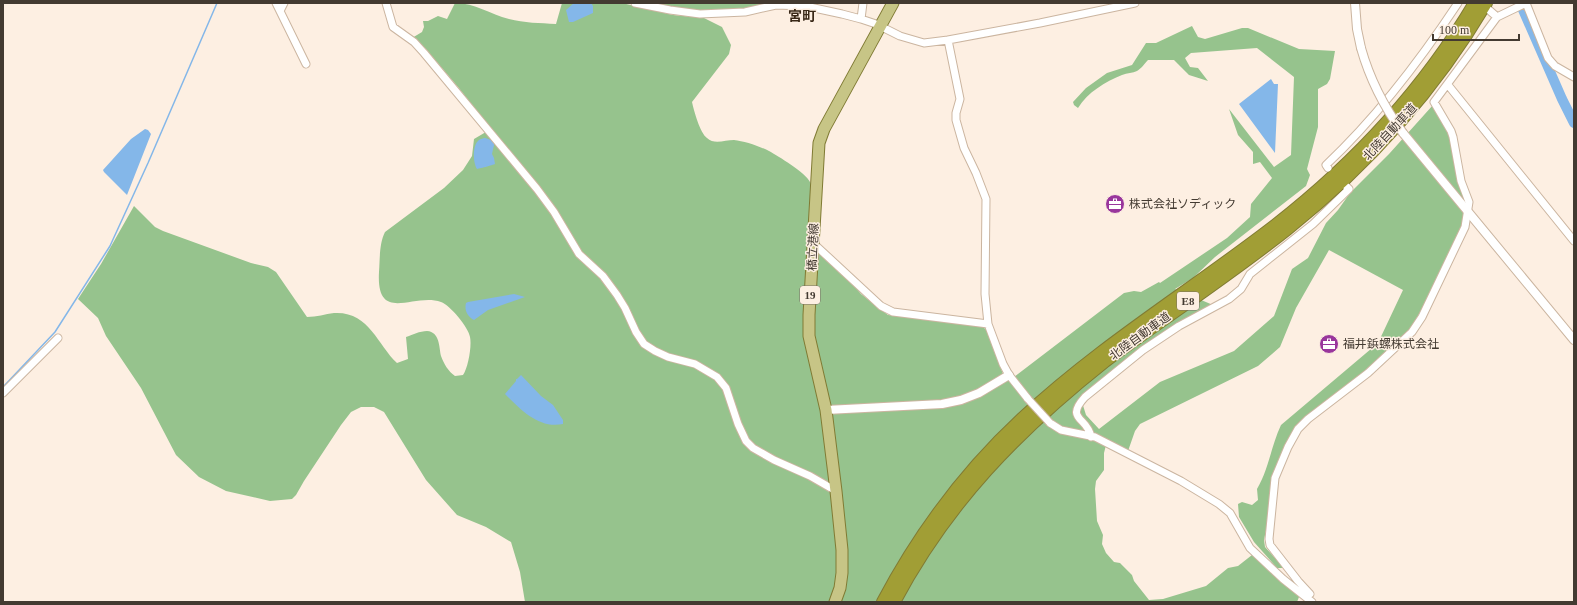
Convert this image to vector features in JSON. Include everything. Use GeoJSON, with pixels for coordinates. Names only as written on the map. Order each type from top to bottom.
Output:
{"type":"FeatureCollection","features":[{"type":"Feature","properties":{"kind":"highway","name":"北陸自動車道"},"geometry":{"type":"LineString","coordinates":[[883,602],[904,565],[931,523],[971,472],[995,445],[1021,420],[1072,376],[1132,330],[1272,228],[1337,173],[1387,122],[1408,97],[1450,41],[1475,3]]}},
{"type":"Feature","properties":{"kind":"highway","name":"北陸自動車道"},"geometry":{"type":"LineString","coordinates":[[894,602],[939,529],[981,475],[1004,451],[1027,428],[1082,379],[1286,229],[1343,180],[1394,130],[1417,102],[1487,7]]}},
{"type":"Feature","properties":{"kind":"main road","name":"橋立港線"},"geometry":{"type":"LineString","coordinates":[[835,602],[840,588],[842,573],[842,550],[826,410],[810,336],[809,315],[819,143],[824,129],[893,3]]}},
{"type":"Feature","properties":{"kind":"street"},"geometry":{"type":"LineString","coordinates":[[276,3],[306,64]]}},
{"type":"Feature","properties":{"kind":"street"},"geometry":{"type":"LineString","coordinates":[[280,11],[284,3]]}},
{"type":"Feature","properties":{"kind":"street"},"geometry":{"type":"LineString","coordinates":[[386,3],[393,26],[405,37],[414,42],[424,52],[537,189],[554,212],[579,254],[603,276],[617,295],[630,317],[636,332],[644,344],[668,357],[695,364],[718,378],[726,388],[738,424],[746,441],[753,448],[774,460],[810,476],[836,491]]}},
{"type":"Feature","properties":{"kind":"street"},"geometry":{"type":"LineString","coordinates":[[635,3],[670,10],[706,14],[746,12],[776,4],[816,8],[861,19],[900,36],[924,43],[948,40],[1135,3]]}},
{"type":"Feature","properties":{"kind":"street"},"geometry":{"type":"LineString","coordinates":[[861,19],[863,3]]}},
{"type":"Feature","properties":{"kind":"street"},"geometry":{"type":"LineString","coordinates":[[1355,3],[1357,29],[1365,64],[1377,93],[1385,107],[1403,133],[1574,340]]}},
{"type":"Feature","properties":{"kind":"street"},"geometry":{"type":"LineString","coordinates":[[1328,168],[1326,165],[1373,117],[1418,62],[1458,3]]}},
{"type":"Feature","properties":{"kind":"street"},"geometry":{"type":"LineString","coordinates":[[1310,594],[1285,566],[1270,544],[1269,539],[1275,478],[1298,430],[1308,419],[1368,373],[1412,332],[1422,317],[1465,227],[1469,202],[1461,181],[1452,131],[1434,102],[1497,17],[1524,4],[1548,58],[1555,66],[1574,77]]}},
{"type":"Feature","properties":{"kind":"street"},"geometry":{"type":"LineString","coordinates":[[1487,7],[1497,17]]}},
{"type":"Feature","properties":{"kind":"street"},"geometry":{"type":"LineString","coordinates":[[948,40],[960,99],[956,113],[956,120],[964,148],[986,199],[985,294],[988,324],[1009,376],[1050,423],[1061,430],[1095,437],[1145,462],[1219,504],[1230,513],[1250,548],[1283,579],[1312,602]]}},
{"type":"Feature","properties":{"kind":"street"},"geometry":{"type":"LineString","coordinates":[[1448,85],[1574,241]]}},
{"type":"Feature","properties":{"kind":"street"},"geometry":{"type":"LineString","coordinates":[[1090,437],[1090,432],[1077,415],[1076,411],[1078,404],[1085,397],[1142,350],[1179,326],[1229,299],[1241,289],[1250,274],[1313,224],[1343,196],[1349,189],[1346,186]]}},
{"type":"Feature","properties":{"kind":"street"},"geometry":{"type":"LineString","coordinates":[[813,243],[881,306],[888,310],[893,312],[988,324]]}},
{"type":"Feature","properties":{"kind":"street"},"geometry":{"type":"LineString","coordinates":[[3,393],[58,338]]}},
{"type":"Feature","properties":{"kind":"street"},"geometry":{"type":"LineString","coordinates":[[826,410],[942,404],[961,400],[979,393],[1009,376]]}},
{"type":"Feature","properties":{"kind":"green space"},"geometry":{"type":"Polygon","coordinates":[[[455,3],[462,3],[515,20],[532,23],[556,24],[562,3],[622,3],[673,15],[704,18],[722,27],[731,45],[729,54],[692,102],[704,135],[713,141],[742,141],[765,149],[798,170],[807,178],[812,187],[813,208],[810,234],[861,294],[888,315],[981,326],[987,330],[1003,374],[1014,377],[1124,293],[1134,291],[1141,292],[1159,282],[1160,283],[1227,238],[1250,217],[1251,204],[1272,178],[1260,162],[1253,164],[1253,152],[1238,135],[1229,109],[1274,167],[1291,155],[1294,77],[1257,48],[1191,53],[1185,58],[1190,67],[1198,68],[1208,81],[1189,75],[1174,60],[1148,60],[1137,71],[1122,75],[1097,88],[1082,102],[1078,108],[1073,102],[1086,88],[1107,73],[1132,65],[1146,43],[1156,43],[1192,26],[1198,37],[1205,39],[1242,28],[1248,28],[1299,49],[1335,51],[1330,79],[1327,84],[1318,89],[1318,127],[1307,169],[1310,175],[1306,186],[1215,257],[1193,278],[1175,289],[1213,305],[1190,316],[1081,399],[1086,415],[1099,429],[1160,382],[1234,351],[1274,316],[1292,269],[1308,258],[1326,223],[1338,210],[1350,193],[1389,154],[1433,105],[1443,121],[1452,142],[1457,180],[1466,202],[1463,223],[1426,302],[1409,331],[1363,375],[1307,417],[1282,451],[1264,540],[1265,547],[1284,568],[1277,568],[1254,542],[1239,517],[1238,504],[1242,502],[1252,505],[1258,500],[1257,489],[1264,474],[1281,425],[1378,343],[1403,290],[1329,250],[1296,308],[1280,347],[1258,366],[1140,424],[1135,431],[1128,451],[1107,441],[1104,453],[1104,470],[1096,481],[1097,521],[1103,535],[1102,544],[1106,553],[1114,562],[1120,563],[1132,575],[1134,581],[1149,600],[1163,599],[1206,586],[1228,568],[1238,566],[1252,555],[1299,597],[1297,602],[525,602],[520,572],[511,542],[486,527],[457,515],[426,480],[384,412],[374,407],[361,407],[351,412],[292,499],[270,501],[226,491],[199,477],[176,455],[141,388],[106,336],[98,318],[78,299],[101,264],[134,206],[155,227],[163,231],[251,263],[268,267],[276,272],[307,317],[334,313],[356,317],[371,330],[397,363],[408,359],[406,337],[427,331],[431,332],[437,337],[441,356],[448,370],[455,376],[463,375],[468,362],[470,337],[466,328],[458,317],[449,307],[441,302],[430,300],[399,303],[390,302],[384,298],[380,288],[379,272],[381,247],[385,232],[444,188],[463,170],[472,156],[474,139],[491,129],[425,48],[412,38],[422,32],[424,27],[423,21],[428,21],[438,16],[447,19],[455,3]]]}},
{"type":"Feature","properties":{"kind":"green space"},"geometry":{"type":"Polygon","coordinates":[[[651,3],[766,4],[736,10],[708,11],[651,3]]]}},
{"type":"Feature","properties":{"kind":"water"},"geometry":{"type":"Polygon","coordinates":[[[574,3],[591,3],[593,6],[593,13],[573,22],[569,22],[566,10],[574,3]]]}},
{"type":"Feature","properties":{"kind":"water"},"geometry":{"type":"Polygon","coordinates":[[[1271,79],[1274,84],[1278,84],[1275,153],[1239,104],[1271,79]]]}},
{"type":"Feature","properties":{"kind":"water"},"geometry":{"type":"Polygon","coordinates":[[[145,129],[151,134],[127,195],[103,170],[131,139],[145,129]]]}},
{"type":"Feature","properties":{"kind":"water"},"geometry":{"type":"Polygon","coordinates":[[[485,138],[494,141],[492,154],[495,164],[477,169],[474,159],[475,146],[479,140],[485,138]]]}},
{"type":"Feature","properties":{"kind":"water"},"geometry":{"type":"Polygon","coordinates":[[[514,294],[525,297],[488,310],[474,320],[466,311],[466,303],[468,302],[514,294]]]}},
{"type":"Feature","properties":{"kind":"water"},"geometry":{"type":"Polygon","coordinates":[[[521,375],[541,396],[553,405],[563,420],[563,424],[554,425],[538,421],[524,412],[505,394],[516,379],[521,375]]]}},
{"type":"Feature","properties":{"kind":"waterway"},"geometry":{"type":"LineString","coordinates":[[3,387],[55,332],[110,246],[148,163],[217,3]]}},
{"type":"Feature","properties":{"kind":"waterway"},"geometry":{"type":"LineString","coordinates":[[1520,3],[1574,123]]}},
{"type":"Feature","properties":{"kind":"place","name":"株式会社ソディック"},"geometry":{"type":"Point","coordinates":[1115,204]}},
{"type":"Feature","properties":{"kind":"place","name":"福井鋲螺株式会社"},"geometry":{"type":"Point","coordinates":[1329,344]}},
{"type":"Feature","properties":{"kind":"district","name":"宮町"},"geometry":{"type":"Point","coordinates":[802,16]}}]}
